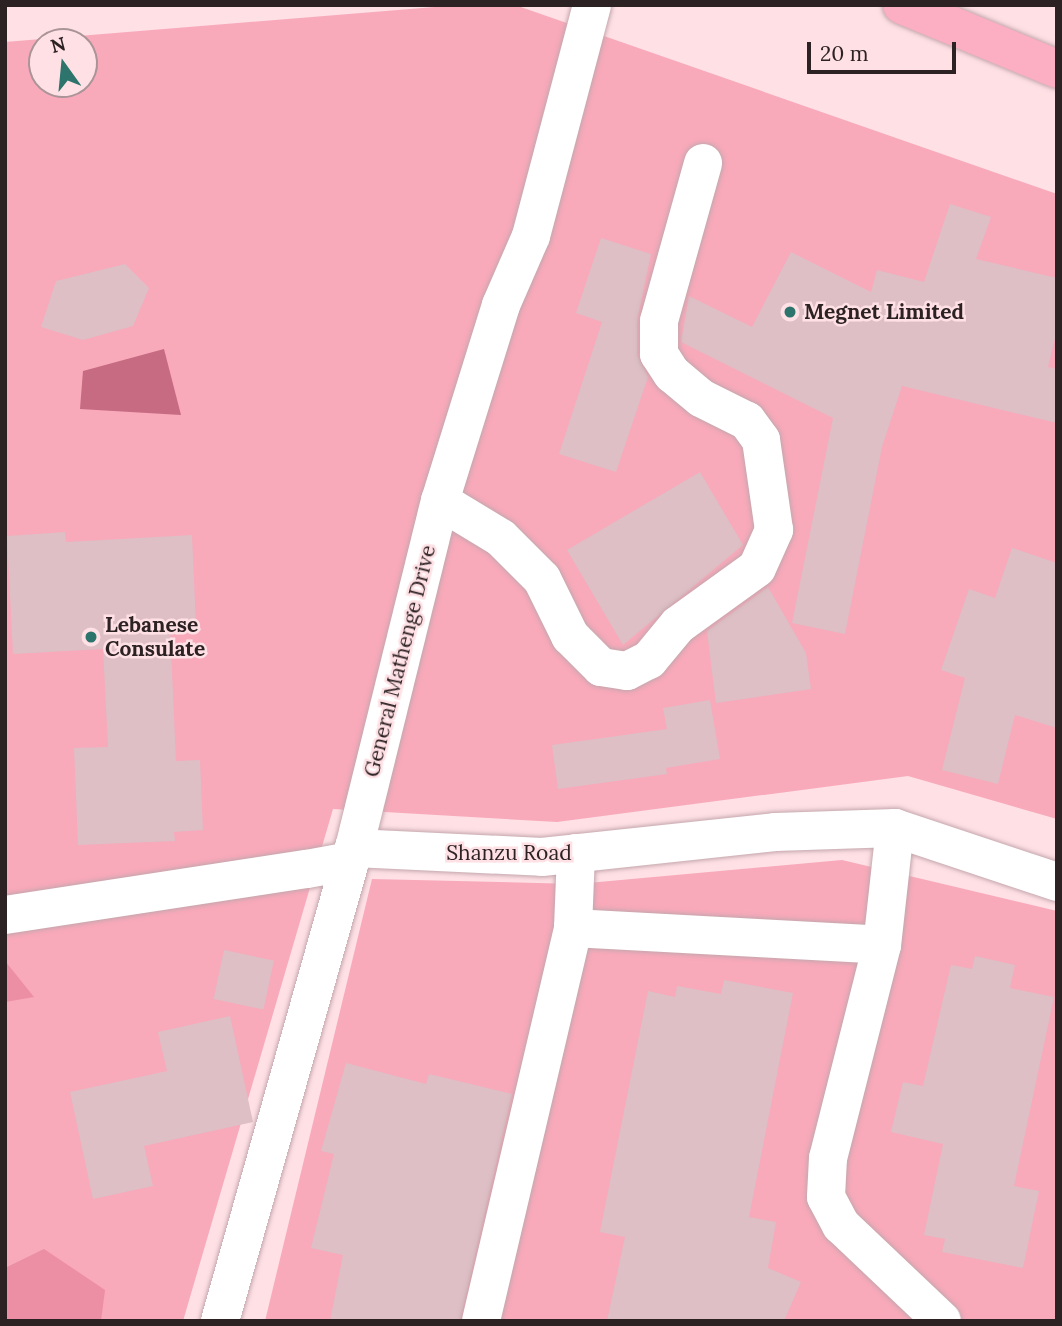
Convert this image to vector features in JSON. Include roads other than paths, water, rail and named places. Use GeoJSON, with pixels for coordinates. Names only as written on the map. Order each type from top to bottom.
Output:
{"type":"FeatureCollection","features":[{"type":"Feature","properties":{"kind":"main road"},"geometry":{"type":"LineString","coordinates":[[902,5],[1057,69]]}},
{"type":"Feature","properties":{"kind":"street","name":"General Mathenge Drive"},"geometry":{"type":"LineString","coordinates":[[220,1321],[354,848],[440,501],[501,305],[531,236],[592,5]]}},
{"type":"Feature","properties":{"kind":"street"},"geometry":{"type":"LineString","coordinates":[[440,501],[501,538],[542,579],[570,636],[601,667],[627,671],[649,660],[678,625],[757,568],[774,530],[761,440],[747,421],[682,382],[659,354],[659,321],[704,163]]}},
{"type":"Feature","properties":{"kind":"street"},"geometry":{"type":"LineString","coordinates":[[895,828],[882,945],[828,1158],[826,1197],[841,1225],[942,1321]]}},
{"type":"Feature","properties":{"kind":"street","name":"Shanzu Road"},"geometry":{"type":"LineString","coordinates":[[354,848],[576,853],[775,832],[895,828],[1057,882]]}},
{"type":"Feature","properties":{"kind":"street"},"geometry":{"type":"LineString","coordinates":[[5,915],[307,869],[350,860],[354,848]]}},
{"type":"Feature","properties":{"kind":"street"},"geometry":{"type":"LineString","coordinates":[[481,1321],[573,928],[576,853]]}},
{"type":"Feature","properties":{"kind":"street"},"geometry":{"type":"LineString","coordinates":[[573,928],[882,945]]}},
{"type":"Feature","properties":{"kind":"place","name":"Megnet Limited"},"geometry":{"type":"Point","coordinates":[790,312]}},
{"type":"Feature","properties":{"kind":"place","name":"Lebanese Consulate"},"geometry":{"type":"Point","coordinates":[91,637]}}]}
